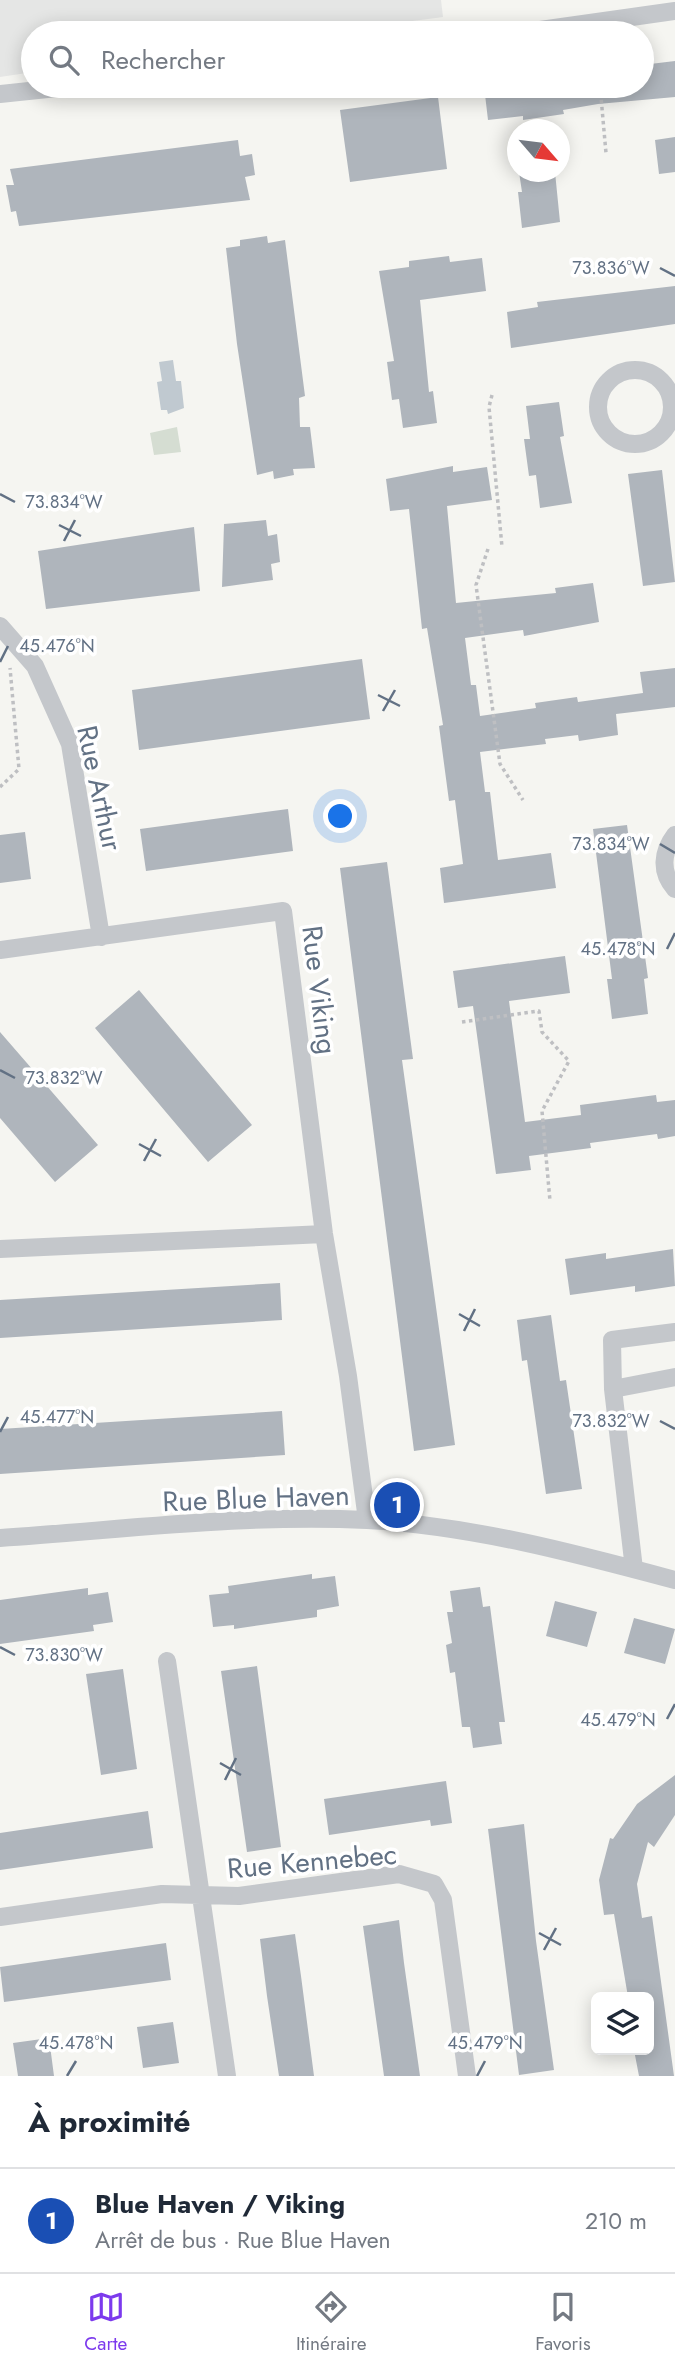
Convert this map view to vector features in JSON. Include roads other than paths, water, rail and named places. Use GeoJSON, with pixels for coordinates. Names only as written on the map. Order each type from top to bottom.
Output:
{"type":"FeatureCollection","features":[{"type":"Feature","properties":{"kind":"street"},"geometry":{"type":"LineString","coordinates":[[600,21],[675,10]]}},
{"type":"Feature","properties":{"kind":"street"},"geometry":{"type":"LineString","coordinates":[[0,94],[21,92]]}},
{"type":"Feature","properties":{"kind":"street"},"geometry":{"type":"LineString","coordinates":[[634,369],[671,385],[672,410],[669,422],[653,440],[629,444],[607,433],[600,422],[598,398],[611,378],[634,369]]}},
{"type":"Feature","properties":{"kind":"street","name":"Rue Arthur"},"geometry":{"type":"LineString","coordinates":[[0,625],[35,666],[69,744],[101,937]]}},
{"type":"Feature","properties":{"kind":"street"},"geometry":{"type":"LineString","coordinates":[[675,835],[664,859],[665,872],[675,889]]}},
{"type":"Feature","properties":{"kind":"street","name":"Rue Viking"},"geometry":{"type":"LineString","coordinates":[[0,950],[283,911],[324,1234],[348,1376],[367,1520]]}},
{"type":"Feature","properties":{"kind":"street"},"geometry":{"type":"LineString","coordinates":[[0,1249],[324,1234]]}},
{"type":"Feature","properties":{"kind":"street"},"geometry":{"type":"LineString","coordinates":[[634,1569],[613,1389],[612,1340],[675,1332]]}},
{"type":"Feature","properties":{"kind":"street"},"geometry":{"type":"LineString","coordinates":[[613,1389],[675,1377]]}},
{"type":"Feature","properties":{"kind":"street","name":"Rue Blue Haven"},"geometry":{"type":"LineString","coordinates":[[0,1538],[254,1521],[367,1520],[453,1529],[532,1543],[675,1580]]}},
{"type":"Feature","properties":{"kind":"street"},"geometry":{"type":"LineString","coordinates":[[167,1661],[227,2076]]}},
{"type":"Feature","properties":{"kind":"street","name":"Rue Kennebec"},"geometry":{"type":"LineString","coordinates":[[0,1917],[162,1894],[239,1896],[399,1874],[434,1884],[443,1900],[467,2076]]}},
{"type":"Feature","properties":{"kind":"place","name":"Blue Haven / Viking"},"geometry":{"type":"Point","coordinates":[397,1505]}}]}
